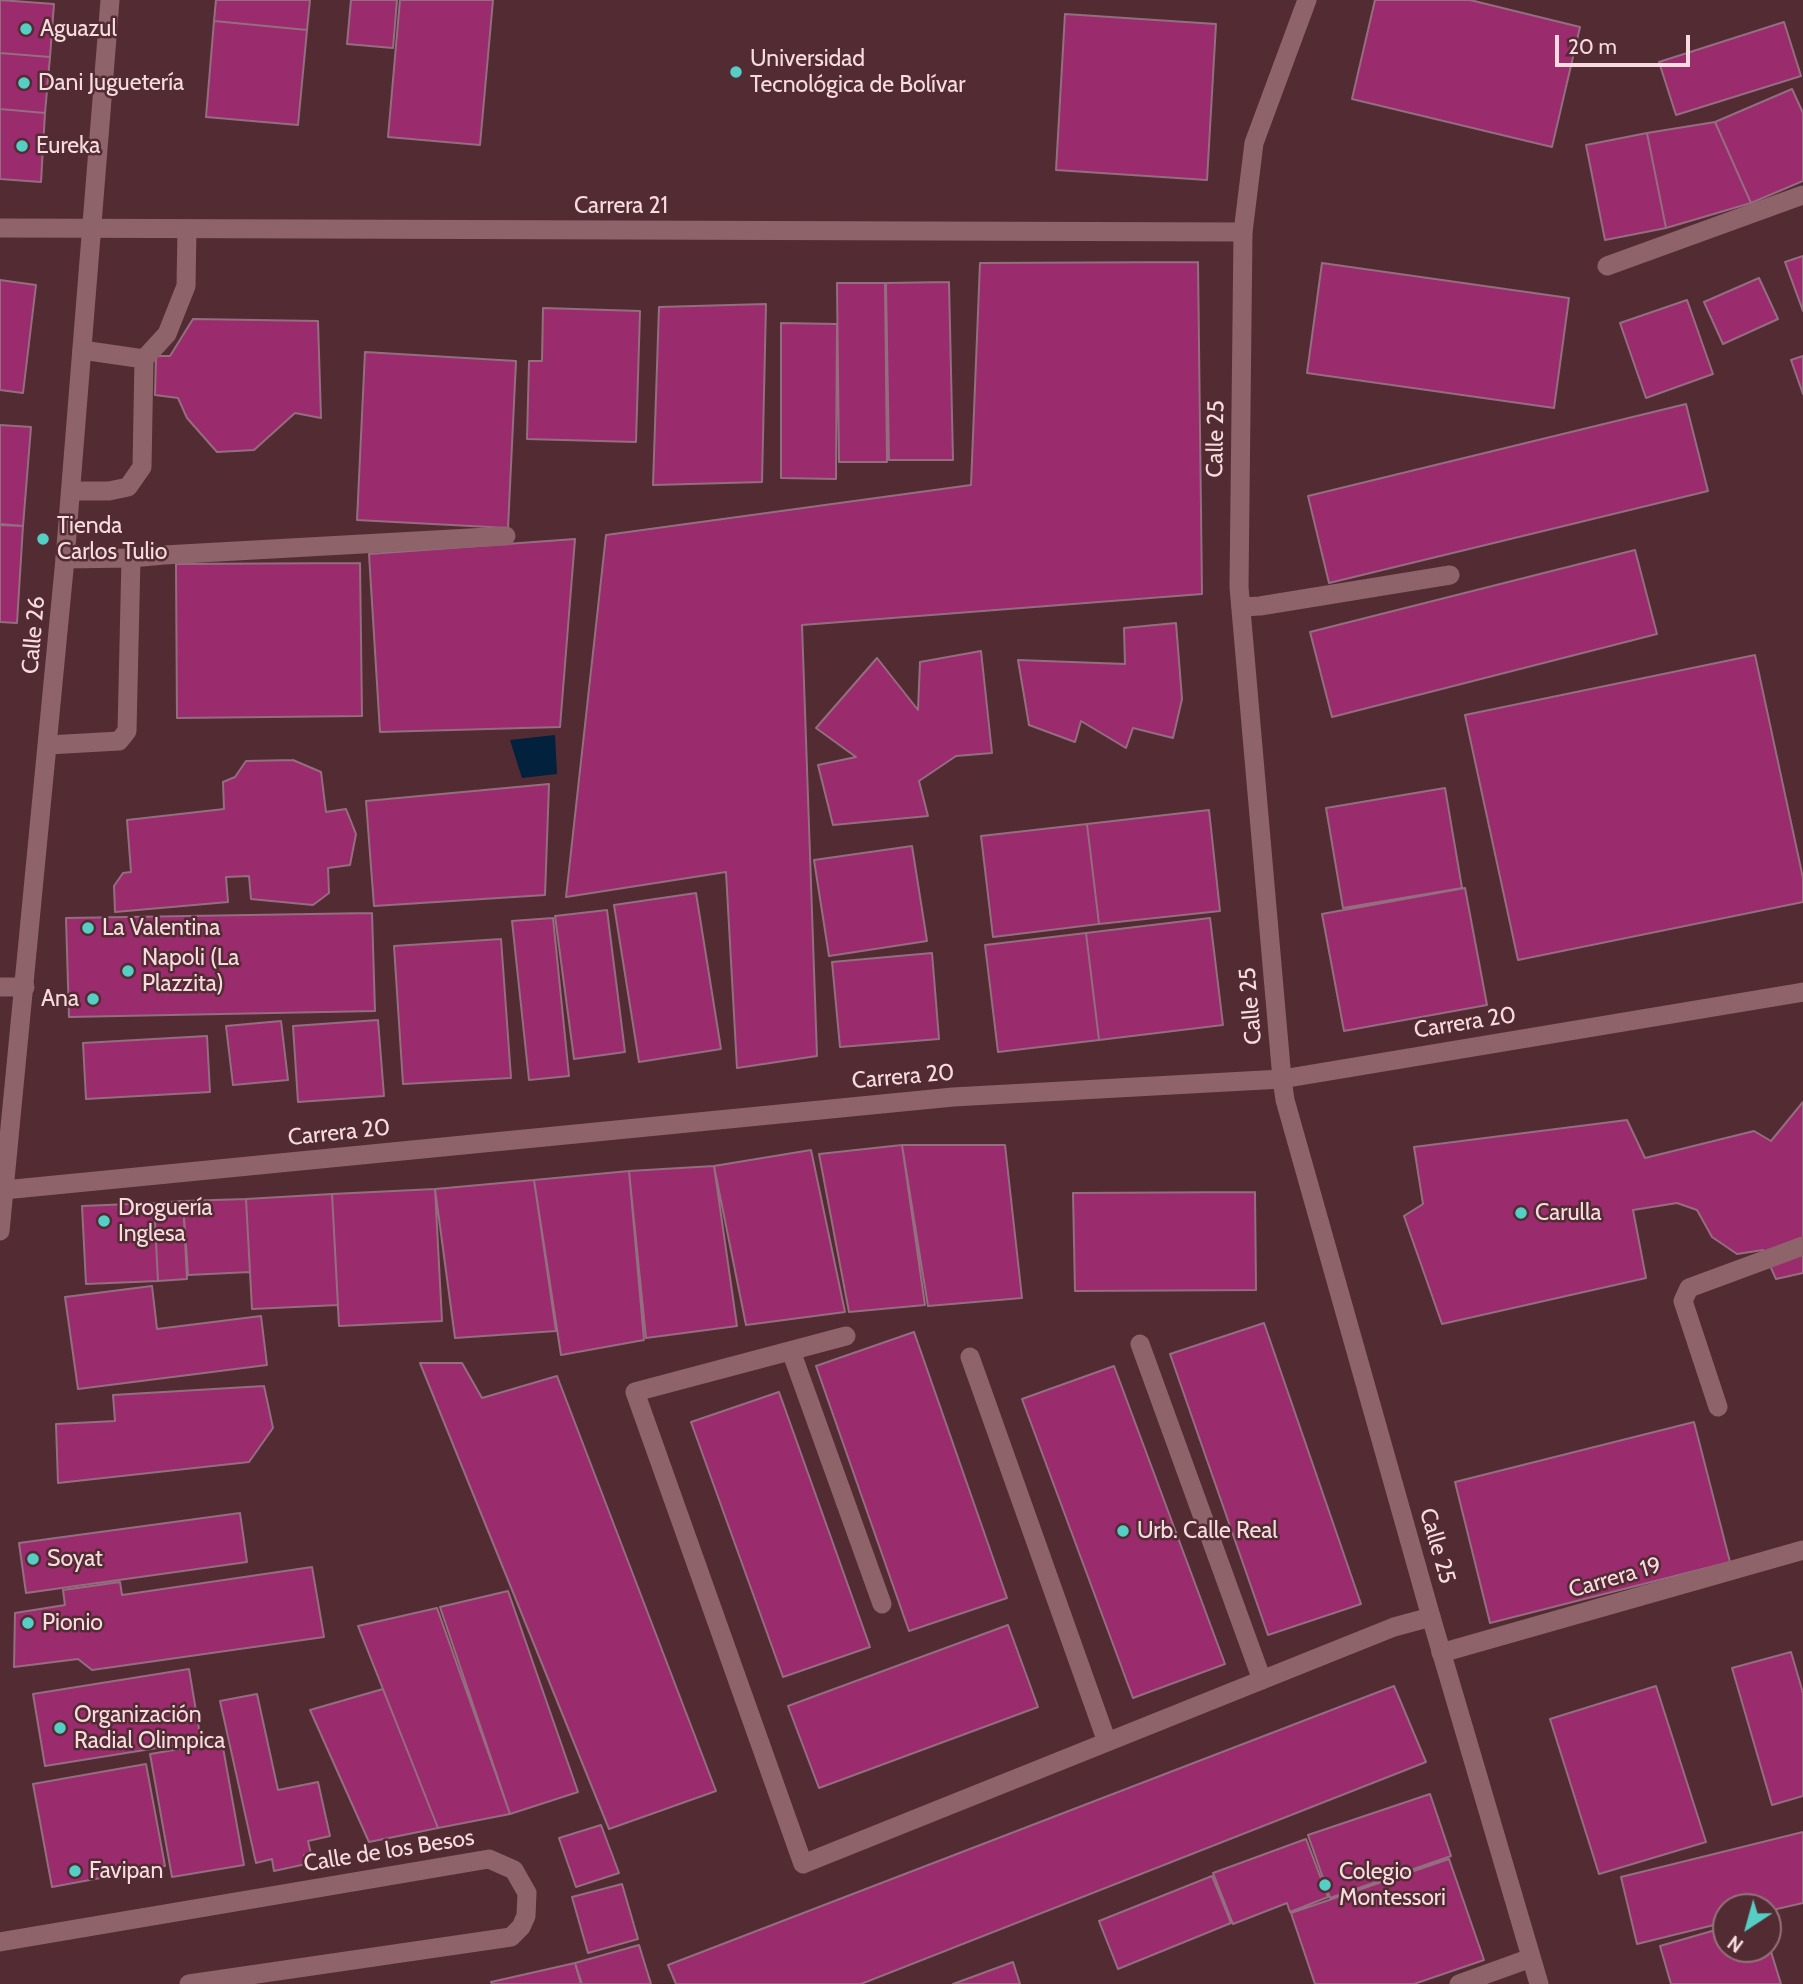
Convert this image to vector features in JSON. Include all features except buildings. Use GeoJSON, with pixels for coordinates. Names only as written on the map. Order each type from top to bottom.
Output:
{"type":"FeatureCollection","features":[{"type":"Feature","properties":{"kind":"street","name":"Calle 26"},"geometry":{"type":"LineString","coordinates":[[0,1231],[65,559],[110,0]]}},
{"type":"Feature","properties":{"kind":"street","name":"Calle 25"},"geometry":{"type":"LineString","coordinates":[[1307,0],[1254,143],[1243,232],[1241,607],[1282,1079],[1285,1100],[1441,1653],[1539,1984]]}},
{"type":"Feature","properties":{"kind":"street"},"geometry":{"type":"LineString","coordinates":[[1607,266],[1803,195]]}},
{"type":"Feature","properties":{"kind":"street","name":"Carrera 21"},"geometry":{"type":"LineString","coordinates":[[0,228],[1243,232]]}},
{"type":"Feature","properties":{"kind":"street"},"geometry":{"type":"LineString","coordinates":[[71,491],[108,491],[128,487],[142,467],[144,359],[167,334],[186,286],[187,229]]}},
{"type":"Feature","properties":{"kind":"street"},"geometry":{"type":"LineString","coordinates":[[82,350],[144,359]]}},
{"type":"Feature","properties":{"kind":"street"},"geometry":{"type":"LineString","coordinates":[[65,559],[131,558],[506,536]]}},
{"type":"Feature","properties":{"kind":"street"},"geometry":{"type":"LineString","coordinates":[[48,745],[119,741],[127,731],[131,558]]}},
{"type":"Feature","properties":{"kind":"street"},"geometry":{"type":"LineString","coordinates":[[1241,607],[1450,575]]}},
{"type":"Feature","properties":{"kind":"street"},"geometry":{"type":"LineString","coordinates":[[0,987],[25,987]]}},
{"type":"Feature","properties":{"kind":"street","name":"Carrera 20"},"geometry":{"type":"LineString","coordinates":[[4,1190],[953,1097],[1282,1079],[1803,992]]}},
{"type":"Feature","properties":{"kind":"street"},"geometry":{"type":"LineString","coordinates":[[1718,1407],[1683,1301],[1689,1288],[1803,1247]]}},
{"type":"Feature","properties":{"kind":"street"},"geometry":{"type":"LineString","coordinates":[[846,1336],[635,1392],[803,1864],[1394,1628],[1431,1617]]}},
{"type":"Feature","properties":{"kind":"street"},"geometry":{"type":"LineString","coordinates":[[1140,1344],[1262,1680]]}},
{"type":"Feature","properties":{"kind":"street"},"geometry":{"type":"LineString","coordinates":[[791,1351],[882,1604]]}},
{"type":"Feature","properties":{"kind":"street"},"geometry":{"type":"LineString","coordinates":[[970,1357],[1107,1742]]}},
{"type":"Feature","properties":{"kind":"street","name":"Carrera 19"},"geometry":{"type":"LineString","coordinates":[[1441,1653],[1803,1550]]}},
{"type":"Feature","properties":{"kind":"street","name":"Calle de los Besos"},"geometry":{"type":"LineString","coordinates":[[0,1942],[489,1859],[514,1870],[527,1893],[526,1916],[521,1927],[511,1937],[189,1984]]}},
{"type":"Feature","properties":{"kind":"street"},"geometry":{"type":"LineString","coordinates":[[1459,1984],[1531,1958]]}},
{"type":"Feature","properties":{"kind":"water"},"geometry":{"type":"Polygon","coordinates":[[[555,735],[557,774],[522,778],[510,740],[555,735]]]}},
{"type":"Feature","properties":{"kind":"place","name":"Aguazul"},"geometry":{"type":"Point","coordinates":[26,29]}},
{"type":"Feature","properties":{"kind":"place","name":"Universidad Tecnológica de Bolívar"},"geometry":{"type":"Point","coordinates":[736,72]}},
{"type":"Feature","properties":{"kind":"place","name":"Dani Juguetería"},"geometry":{"type":"Point","coordinates":[24,83]}},
{"type":"Feature","properties":{"kind":"place","name":"Eureka"},"geometry":{"type":"Point","coordinates":[22,146]}},
{"type":"Feature","properties":{"kind":"place","name":"Tienda Carlos Tulio"},"geometry":{"type":"Point","coordinates":[43,539]}},
{"type":"Feature","properties":{"kind":"place","name":"La Valentina"},"geometry":{"type":"Point","coordinates":[88,928]}},
{"type":"Feature","properties":{"kind":"place","name":"Napoli (La Plazzita)"},"geometry":{"type":"Point","coordinates":[128,971]}},
{"type":"Feature","properties":{"kind":"place","name":"Ana"},"geometry":{"type":"Point","coordinates":[93,999]}},
{"type":"Feature","properties":{"kind":"place","name":"Carulla"},"geometry":{"type":"Point","coordinates":[1521,1213]}},
{"type":"Feature","properties":{"kind":"place","name":"Droguería Inglesa"},"geometry":{"type":"Point","coordinates":[104,1221]}},
{"type":"Feature","properties":{"kind":"place","name":"Urb. Calle Real"},"geometry":{"type":"Point","coordinates":[1123,1531]}},
{"type":"Feature","properties":{"kind":"place","name":"Soyat"},"geometry":{"type":"Point","coordinates":[33,1559]}},
{"type":"Feature","properties":{"kind":"place","name":"Pionio"},"geometry":{"type":"Point","coordinates":[28,1623]}},
{"type":"Feature","properties":{"kind":"place","name":"Organización Radial Olimpica"},"geometry":{"type":"Point","coordinates":[60,1728]}},
{"type":"Feature","properties":{"kind":"place","name":"Favipan"},"geometry":{"type":"Point","coordinates":[75,1871]}},
{"type":"Feature","properties":{"kind":"place","name":"Colegio Montessori"},"geometry":{"type":"Point","coordinates":[1325,1885]}}]}
